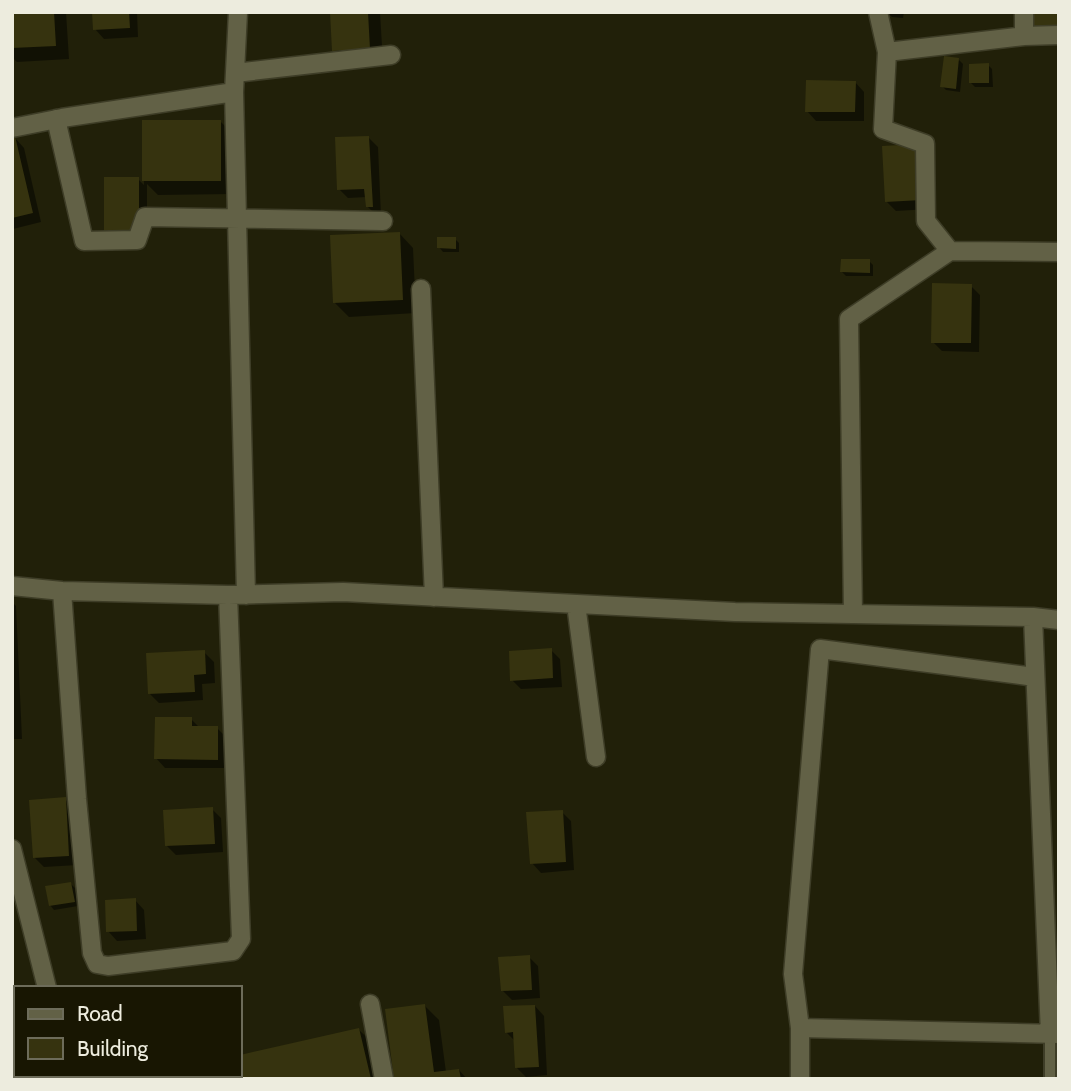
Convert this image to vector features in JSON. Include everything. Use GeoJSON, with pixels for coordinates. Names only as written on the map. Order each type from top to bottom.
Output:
{"type":"FeatureCollection","features":[{"type":"Feature","properties":{"kind":"street"},"geometry":{"type":"LineString","coordinates":[[62,590],[77,799],[92,953],[97,964],[108,967],[233,951],[241,939],[234,92],[238,12]]}},
{"type":"Feature","properties":{"kind":"street"},"geometry":{"type":"LineString","coordinates":[[878,12],[887,52],[883,129],[925,144],[926,220],[950,251]]}},
{"type":"Feature","properties":{"kind":"street"},"geometry":{"type":"LineString","coordinates":[[1024,12],[1024,36]]}},
{"type":"Feature","properties":{"kind":"street"},"geometry":{"type":"LineString","coordinates":[[887,52],[1059,34]]}},
{"type":"Feature","properties":{"kind":"street"},"geometry":{"type":"LineString","coordinates":[[235,73],[391,55]]}},
{"type":"Feature","properties":{"kind":"street"},"geometry":{"type":"LineString","coordinates":[[12,128],[234,92]]}},
{"type":"Feature","properties":{"kind":"street"},"geometry":{"type":"LineString","coordinates":[[56,119],[84,242],[137,240],[145,216],[383,221]]}},
{"type":"Feature","properties":{"kind":"street"},"geometry":{"type":"LineString","coordinates":[[853,614],[849,319],[950,251],[1059,252]]}},
{"type":"Feature","properties":{"kind":"street"},"geometry":{"type":"LineString","coordinates":[[421,289],[434,597]]}},
{"type":"Feature","properties":{"kind":"street"},"geometry":{"type":"LineString","coordinates":[[12,586],[237,595],[344,592],[735,612],[1033,617],[1059,620]]}},
{"type":"Feature","properties":{"kind":"street"},"geometry":{"type":"LineString","coordinates":[[576,604],[596,757]]}},
{"type":"Feature","properties":{"kind":"street"},"geometry":{"type":"LineString","coordinates":[[800,1028],[1054,1035],[1033,617]]}},
{"type":"Feature","properties":{"kind":"street"},"geometry":{"type":"LineString","coordinates":[[800,1079],[800,1028],[793,974],[820,649],[1035,677]]}},
{"type":"Feature","properties":{"kind":"street"},"geometry":{"type":"LineString","coordinates":[[12,849],[46,986]]}},
{"type":"Feature","properties":{"kind":"street"},"geometry":{"type":"LineString","coordinates":[[370,1004],[384,1079]]}},
{"type":"Feature","properties":{"kind":"lane"},"geometry":{"type":"LineString","coordinates":[[1050,1079],[1054,1035]]}},
{"type":"Feature","properties":{"kind":"building"},"geometry":{"type":"Polygon","coordinates":[[[12,12],[54,12],[56,46],[12,48],[12,12]]]}},
{"type":"Feature","properties":{"kind":"building"},"geometry":{"type":"Polygon","coordinates":[[[92,12],[129,12],[130,28],[93,30],[92,12]]]}},
{"type":"Feature","properties":{"kind":"building"},"geometry":{"type":"Polygon","coordinates":[[[330,12],[368,12],[370,49],[332,51],[330,12]]]}},
{"type":"Feature","properties":{"kind":"building"},"geometry":{"type":"Polygon","coordinates":[[[1030,12],[1059,12],[1059,29],[1030,29],[1030,12]]]}},
{"type":"Feature","properties":{"kind":"building"},"geometry":{"type":"Polygon","coordinates":[[[944,56],[959,58],[956,89],[940,87],[944,56]]]}},
{"type":"Feature","properties":{"kind":"building"},"geometry":{"type":"Polygon","coordinates":[[[989,63],[989,83],[969,83],[969,64],[989,63]]]}},
{"type":"Feature","properties":{"kind":"building"},"geometry":{"type":"Polygon","coordinates":[[[806,80],[856,81],[855,112],[805,112],[806,80]]]}},
{"type":"Feature","properties":{"kind":"building"},"geometry":{"type":"Polygon","coordinates":[[[142,120],[221,120],[221,181],[142,181],[142,120]]]}},
{"type":"Feature","properties":{"kind":"building"},"geometry":{"type":"Polygon","coordinates":[[[15,136],[33,213],[12,218],[12,137],[15,136]]]}},
{"type":"Feature","properties":{"kind":"building"},"geometry":{"type":"Polygon","coordinates":[[[369,136],[373,207],[366,207],[364,189],[337,190],[335,137],[369,136]]]}},
{"type":"Feature","properties":{"kind":"building"},"geometry":{"type":"Polygon","coordinates":[[[919,144],[922,200],[885,202],[882,146],[919,144]]]}},
{"type":"Feature","properties":{"kind":"building"},"geometry":{"type":"Polygon","coordinates":[[[104,177],[139,177],[139,231],[104,231],[104,177]]]}},
{"type":"Feature","properties":{"kind":"building"},"geometry":{"type":"Polygon","coordinates":[[[400,232],[403,300],[333,303],[330,235],[400,232]]]}},
{"type":"Feature","properties":{"kind":"building"},"geometry":{"type":"Polygon","coordinates":[[[437,237],[456,237],[456,249],[437,248],[437,237]]]}},
{"type":"Feature","properties":{"kind":"building"},"geometry":{"type":"Polygon","coordinates":[[[841,259],[870,259],[870,273],[840,272],[841,259]]]}},
{"type":"Feature","properties":{"kind":"building"},"geometry":{"type":"Polygon","coordinates":[[[932,283],[972,284],[971,343],[931,343],[932,283]]]}},
{"type":"Feature","properties":{"kind":"building"},"geometry":{"type":"Polygon","coordinates":[[[552,648],[553,678],[510,681],[509,651],[552,648]]]}},
{"type":"Feature","properties":{"kind":"building"},"geometry":{"type":"Polygon","coordinates":[[[205,650],[206,674],[194,675],[195,692],[148,694],[146,653],[205,650]]]}},
{"type":"Feature","properties":{"kind":"building"},"geometry":{"type":"Polygon","coordinates":[[[155,717],[192,717],[192,726],[218,726],[218,760],[154,759],[155,717]]]}},
{"type":"Feature","properties":{"kind":"building"},"geometry":{"type":"Polygon","coordinates":[[[66,797],[69,856],[33,858],[29,800],[66,797]]]}},
{"type":"Feature","properties":{"kind":"building"},"geometry":{"type":"Polygon","coordinates":[[[213,807],[215,844],[165,846],[163,810],[213,807]]]}},
{"type":"Feature","properties":{"kind":"building"},"geometry":{"type":"Polygon","coordinates":[[[563,810],[566,862],[530,864],[526,812],[563,810]]]}},
{"type":"Feature","properties":{"kind":"building"},"geometry":{"type":"Polygon","coordinates":[[[71,882],[75,902],[49,906],[45,886],[71,882]]]}},
{"type":"Feature","properties":{"kind":"building"},"geometry":{"type":"Polygon","coordinates":[[[136,898],[137,931],[106,932],[105,900],[136,898]]]}},
{"type":"Feature","properties":{"kind":"building"},"geometry":{"type":"Polygon","coordinates":[[[530,955],[532,990],[501,991],[498,957],[530,955]]]}},
{"type":"Feature","properties":{"kind":"building"},"geometry":{"type":"Polygon","coordinates":[[[425,1004],[434,1072],[459,1069],[461,1079],[394,1079],[385,1009],[425,1004]]]}},
{"type":"Feature","properties":{"kind":"building"},"geometry":{"type":"Polygon","coordinates":[[[535,1005],[539,1067],[515,1068],[513,1032],[505,1033],[503,1006],[535,1005]]]}},
{"type":"Feature","properties":{"kind":"building"},"geometry":{"type":"Polygon","coordinates":[[[359,1028],[371,1079],[141,1079],[242,1077],[242,1055],[359,1028]]]}},
{"type":"Feature","properties":{"kind":"building"},"geometry":{"type":"Polygon","coordinates":[[[12,1032],[14,1072],[12,1072],[12,1032]]]}}]}
